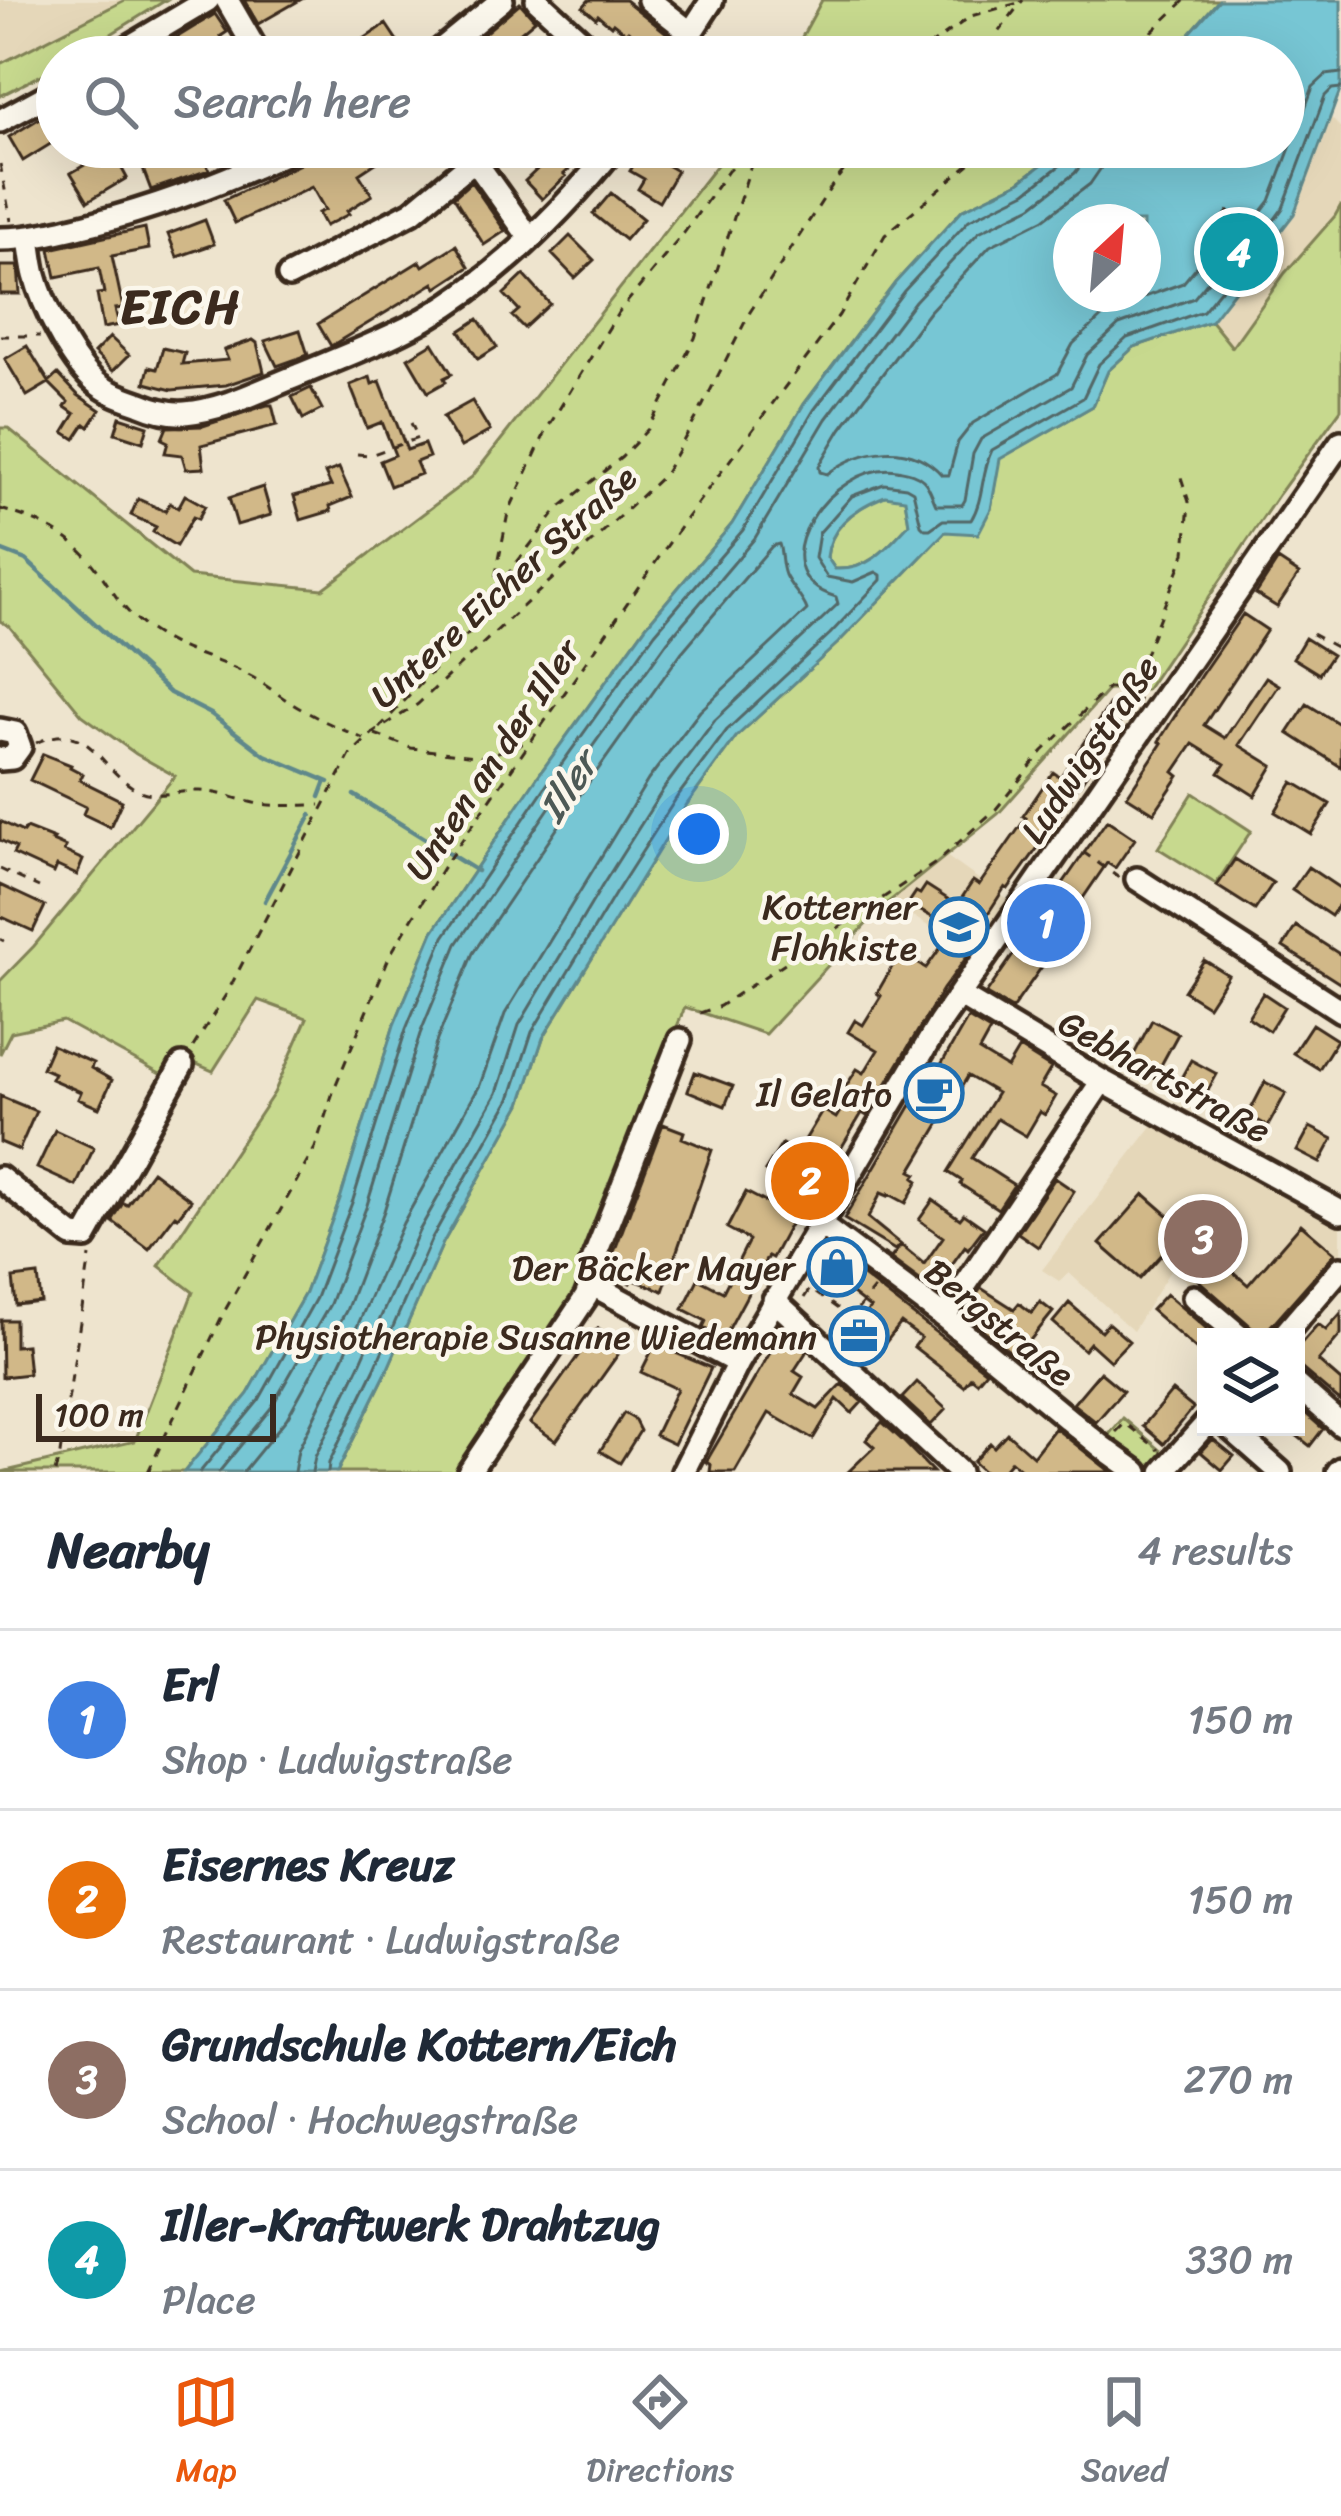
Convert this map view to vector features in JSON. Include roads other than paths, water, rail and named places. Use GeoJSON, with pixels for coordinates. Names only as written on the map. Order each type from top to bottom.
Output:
{"type":"FeatureCollection","features":[{"type":"Feature","properties":{"kind":"street"},"geometry":{"type":"LineString","coordinates":[[147,36],[208,0]]}},
{"type":"Feature","properties":{"kind":"street"},"geometry":{"type":"LineString","coordinates":[[226,0],[247,36]]}},
{"type":"Feature","properties":{"kind":"street"},"geometry":{"type":"LineString","coordinates":[[458,36],[502,0]]}},
{"type":"Feature","properties":{"kind":"street"},"geometry":{"type":"LineString","coordinates":[[537,0],[576,36]]}},
{"type":"Feature","properties":{"kind":"street"},"geometry":{"type":"LineString","coordinates":[[649,0],[691,33]]}},
{"type":"Feature","properties":{"kind":"street"},"geometry":{"type":"LineString","coordinates":[[689,36],[712,0]]}},
{"type":"Feature","properties":{"kind":"street"},"geometry":{"type":"LineString","coordinates":[[0,121],[36,101]]}},
{"type":"Feature","properties":{"kind":"street"},"geometry":{"type":"LineString","coordinates":[[254,168],[128,214],[15,239],[61,336],[92,379],[113,394],[163,412],[217,406],[421,321],[472,288],[597,168]]}},
{"type":"Feature","properties":{"kind":"street"},"geometry":{"type":"LineString","coordinates":[[290,276],[412,212],[458,168]]}},
{"type":"Feature","properties":{"kind":"street"},"geometry":{"type":"LineString","coordinates":[[486,168],[529,237]]}},
{"type":"Feature","properties":{"kind":"street","name":"Ludwigstraße"},"geometry":{"type":"LineString","coordinates":[[683,1472],[738,1364],[783,1308],[819,1224],[959,995],[1340,446]]}},
{"type":"Feature","properties":{"kind":"street"},"geometry":{"type":"LineString","coordinates":[[0,730],[15,733],[20,742],[9,755]]}},
{"type":"Feature","properties":{"kind":"street"},"geometry":{"type":"LineString","coordinates":[[1128,879],[1341,1010]]}},
{"type":"Feature","properties":{"kind":"street","name":"Gebhartstraße"},"geometry":{"type":"LineString","coordinates":[[959,995],[1102,1081],[1341,1212]]}},
{"type":"Feature","properties":{"kind":"street"},"geometry":{"type":"LineString","coordinates":[[469,1472],[586,1297],[591,1266],[680,1040]]}},
{"type":"Feature","properties":{"kind":"street"},"geometry":{"type":"LineString","coordinates":[[0,1178],[72,1236],[86,1237],[182,1065]]}},
{"type":"Feature","properties":{"kind":"street"},"geometry":{"type":"LineString","coordinates":[[944,1317],[1102,1081]]}},
{"type":"Feature","properties":{"kind":"street","name":"Bergstraße"},"geometry":{"type":"LineString","coordinates":[[819,1224],[1138,1472]]}},
{"type":"Feature","properties":{"kind":"street"},"geometry":{"type":"LineString","coordinates":[[1290,1328],[1341,1268]]}},
{"type":"Feature","properties":{"kind":"street"},"geometry":{"type":"LineString","coordinates":[[591,1284],[738,1364]]}},
{"type":"Feature","properties":{"kind":"street"},"geometry":{"type":"LineString","coordinates":[[1194,1298],[1230,1328]]}},
{"type":"Feature","properties":{"kind":"street"},"geometry":{"type":"LineString","coordinates":[[783,1308],[958,1472]]}},
{"type":"Feature","properties":{"kind":"street"},"geometry":{"type":"LineString","coordinates":[[1305,1393],[1341,1425]]}},
{"type":"Feature","properties":{"kind":"street"},"geometry":{"type":"LineString","coordinates":[[1168,1467],[1197,1434]]}},
{"type":"Feature","properties":{"kind":"street"},"geometry":{"type":"LineString","coordinates":[[1239,1436],[1280,1472]]}},
{"type":"Feature","properties":{"kind":"water","name":"Iller"},"geometry":{"type":"Polygon","coordinates":[[[1219,0],[1341,0],[1341,88],[1294,214],[1211,321],[1134,347],[1108,371],[1093,406],[1000,459],[991,509],[978,534],[945,532],[838,643],[736,737],[687,804],[543,1038],[521,1104],[443,1243],[337,1472],[184,1472],[248,1394],[305,1293],[394,1025],[433,932],[646,626],[732,524],[804,404],[895,283],[962,210],[1037,168],[1305,168],[1305,36],[1187,36],[1219,0]],[[885,496],[839,527],[827,557],[835,569],[868,562],[909,524],[905,499],[885,496]]]}},
{"type":"Feature","properties":{"kind":"waterway"},"geometry":{"type":"LineString","coordinates":[[0,550],[26,560],[170,693],[211,714],[265,755],[329,782]]}},
{"type":"Feature","properties":{"kind":"waterway"},"geometry":{"type":"LineString","coordinates":[[320,797],[326,781]]}},
{"type":"Feature","properties":{"kind":"waterway"},"geometry":{"type":"LineString","coordinates":[[354,795],[477,871]]}},
{"type":"Feature","properties":{"kind":"waterway"},"geometry":{"type":"LineString","coordinates":[[265,901],[311,815]]}},
{"type":"Feature","properties":{"kind":"place","name":"Iller-Kraftwerk Drahtzug"},"geometry":{"type":"Point","coordinates":[1239,252]}},
{"type":"Feature","properties":{"kind":"place","name":"Erl"},"geometry":{"type":"Point","coordinates":[1046,923]}},
{"type":"Feature","properties":{"kind":"place","name":"Kotterner Flohkiste"},"geometry":{"type":"Point","coordinates":[959,927]}},
{"type":"Feature","properties":{"kind":"place","name":"Il Gelato"},"geometry":{"type":"Point","coordinates":[934,1093]}},
{"type":"Feature","properties":{"kind":"place","name":"Eisernes Kreuz"},"geometry":{"type":"Point","coordinates":[810,1181]}},
{"type":"Feature","properties":{"kind":"place","name":"Grundschule Kottern/Eich"},"geometry":{"type":"Point","coordinates":[1203,1239]}},
{"type":"Feature","properties":{"kind":"place","name":"Der Bäcker Mayer"},"geometry":{"type":"Point","coordinates":[837,1267]}},
{"type":"Feature","properties":{"kind":"place","name":"Physiotherapie Susanne Wiedemann"},"geometry":{"type":"Point","coordinates":[859,1336]}},
{"type":"Feature","properties":{"kind":"district","name":"EICH"},"geometry":{"type":"Point","coordinates":[181,306]}}]}
